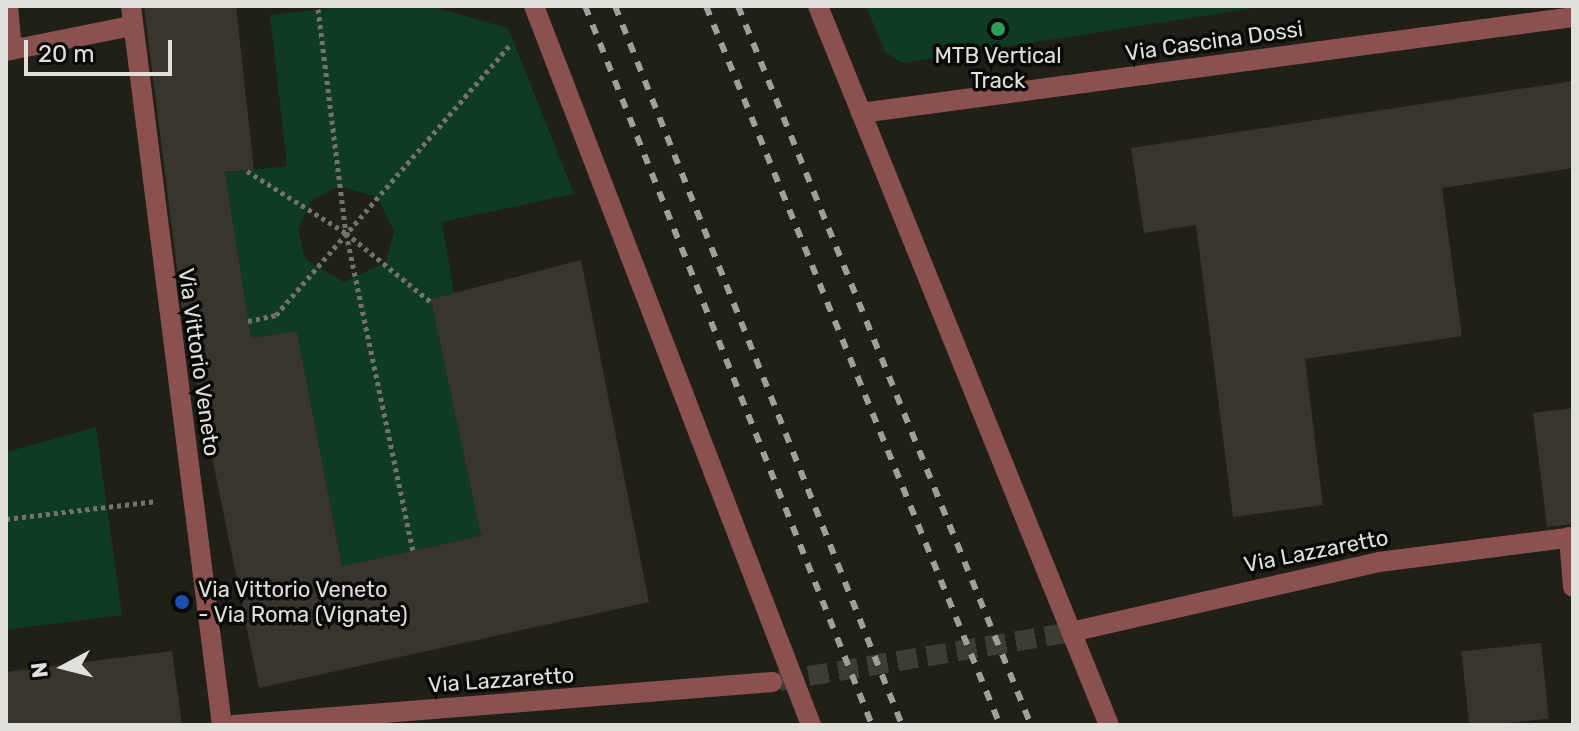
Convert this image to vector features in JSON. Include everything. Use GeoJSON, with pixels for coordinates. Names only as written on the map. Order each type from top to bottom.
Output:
{"type":"FeatureCollection","features":[{"type":"Feature","properties":{"kind":"street"},"geometry":{"type":"LineString","coordinates":[[8,6],[9,50],[131,16]]}},
{"type":"Feature","properties":{"kind":"street"},"geometry":{"type":"LineString","coordinates":[[534,6],[811,725]]}},
{"type":"Feature","properties":{"kind":"street"},"geometry":{"type":"LineString","coordinates":[[818,6],[1109,725]]}},
{"type":"Feature","properties":{"kind":"street","name":"Via Vittorio Veneto"},"geometry":{"type":"LineString","coordinates":[[131,16],[222,725]]}},
{"type":"Feature","properties":{"kind":"street","name":"Via Cascina Dossi"},"geometry":{"type":"LineString","coordinates":[[861,113],[1573,17]]}},
{"type":"Feature","properties":{"kind":"street"},"geometry":{"type":"LineString","coordinates":[[1571,537],[1573,587]]}},
{"type":"Feature","properties":{"kind":"street","name":"Via Lazzaretto"},"geometry":{"type":"LineString","coordinates":[[1071,632],[1172,604],[1379,562],[1571,537]]}},
{"type":"Feature","properties":{"kind":"street","name":"Via Lazzaretto"},"geometry":{"type":"LineString","coordinates":[[234,725],[772,682]]}},
{"type":"Feature","properties":{"kind":"path"},"geometry":{"type":"LineString","coordinates":[[318,9],[346,233],[413,551]]}},
{"type":"Feature","properties":{"kind":"path"},"geometry":{"type":"LineString","coordinates":[[248,321],[276,315],[507,54],[508,28]]}},
{"type":"Feature","properties":{"kind":"path"},"geometry":{"type":"LineString","coordinates":[[247,171],[346,233],[432,303]]}},
{"type":"Feature","properties":{"kind":"path"},"geometry":{"type":"LineString","coordinates":[[6,519],[193,496]]}},
{"type":"Feature","properties":{"kind":"green space"},"geometry":{"type":"Polygon","coordinates":[[[353,6],[429,6],[508,28],[574,194],[442,222],[454,293],[432,299],[481,536],[342,566],[297,331],[251,338],[225,173],[287,166],[270,15],[353,6]],[[339,186],[311,201],[298,229],[305,259],[344,282],[386,262],[394,231],[377,197],[339,186]]]}},
{"type":"Feature","properties":{"kind":"green space","name":"MTB Vertical Track"},"geometry":{"type":"Polygon","coordinates":[[[866,6],[1267,6],[902,63],[885,52],[866,6]]]}},
{"type":"Feature","properties":{"kind":"green space"},"geometry":{"type":"Polygon","coordinates":[[[96,427],[122,615],[6,630],[6,452],[96,427]]]}},
{"type":"Feature","properties":{"kind":"building"},"geometry":{"type":"Polygon","coordinates":[[[144,6],[236,6],[254,170],[225,172],[251,338],[297,331],[342,566],[481,536],[431,299],[581,260],[649,602],[259,688],[182,309],[144,6]]]}},
{"type":"Feature","properties":{"kind":"building"},"geometry":{"type":"Polygon","coordinates":[[[1573,81],[1573,168],[1442,188],[1462,336],[1305,359],[1323,505],[1233,517],[1196,225],[1144,233],[1131,148],[1573,81]]]}},
{"type":"Feature","properties":{"kind":"building"},"geometry":{"type":"Polygon","coordinates":[[[1573,408],[1573,524],[1547,527],[1533,413],[1573,408]]]}},
{"type":"Feature","properties":{"kind":"building"},"geometry":{"type":"Polygon","coordinates":[[[1541,643],[1549,719],[1469,725],[1461,651],[1541,643]]]}},
{"type":"Feature","properties":{"kind":"building"},"geometry":{"type":"Polygon","coordinates":[[[172,651],[182,725],[6,725],[6,672],[172,651]]]}},
{"type":"Feature","properties":{"kind":"tunnel"},"geometry":{"type":"LineString","coordinates":[[779,681],[1071,632]]}},
{"type":"Feature","properties":{"kind":"railway"},"geometry":{"type":"LineString","coordinates":[[585,6],[872,725]]}},
{"type":"Feature","properties":{"kind":"railway"},"geometry":{"type":"LineString","coordinates":[[615,6],[902,725]]}},
{"type":"Feature","properties":{"kind":"railway"},"geometry":{"type":"LineString","coordinates":[[706,6],[1000,725]]}},
{"type":"Feature","properties":{"kind":"railway"},"geometry":{"type":"LineString","coordinates":[[738,6],[1031,725]]}},
{"type":"Feature","properties":{"kind":"place","name":"MTB Vertical Track"},"geometry":{"type":"Point","coordinates":[998,29]}},
{"type":"Feature","properties":{"kind":"place","name":"Via Vittorio Veneto - Via Roma (Vignate)"},"geometry":{"type":"Point","coordinates":[182,602]}}]}
